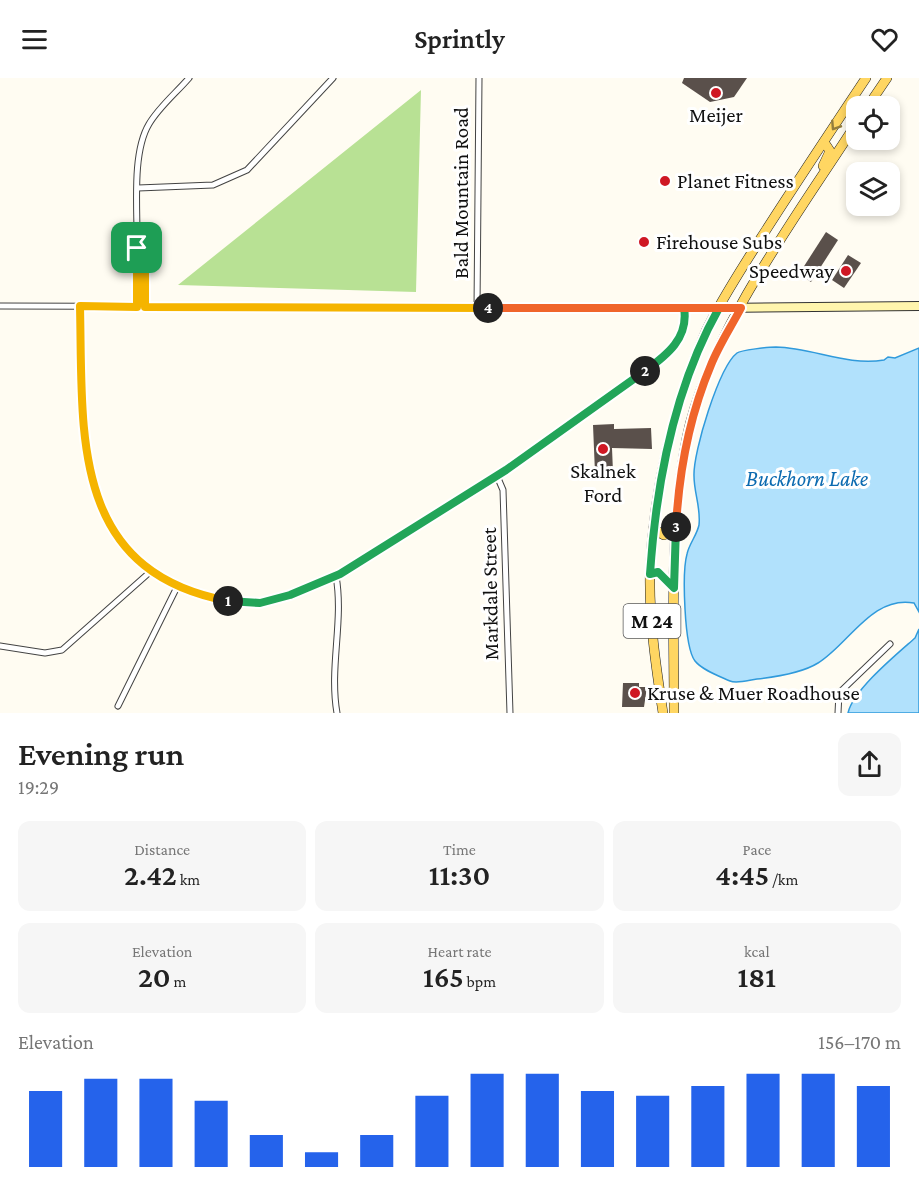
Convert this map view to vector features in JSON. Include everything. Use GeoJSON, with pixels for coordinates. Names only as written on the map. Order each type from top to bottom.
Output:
{"type":"FeatureCollection","features":[{"type":"Feature","properties":{"kind":"main road","name":"M 24"},"geometry":{"type":"LineString","coordinates":[[663,713],[654,644],[650,574],[653,529],[679,404],[706,331],[719,308],[866,78]]}},
{"type":"Feature","properties":{"kind":"main road"},"geometry":{"type":"LineString","coordinates":[[875,96],[887,78]]}},
{"type":"Feature","properties":{"kind":"main road"},"geometry":{"type":"LineString","coordinates":[[856,93],[859,96]]}},
{"type":"Feature","properties":{"kind":"main road","name":"M 24"},"geometry":{"type":"LineString","coordinates":[[674,713],[676,528],[687,437],[693,413],[711,364],[741,308],[787,230],[846,139]]}},
{"type":"Feature","properties":{"kind":"main road"},"geometry":{"type":"LineString","coordinates":[[787,230],[790,217],[829,156],[829,147],[824,142]]}},
{"type":"Feature","properties":{"kind":"main road"},"geometry":{"type":"LineString","coordinates":[[719,308],[919,306]]}},
{"type":"Feature","properties":{"kind":"main road"},"geometry":{"type":"LineString","coordinates":[[653,529],[664,535],[676,528]]}},
{"type":"Feature","properties":{"kind":"main road"},"geometry":{"type":"LineString","coordinates":[[650,574],[658,572],[674,588]]}},
{"type":"Feature","properties":{"kind":"street"},"geometry":{"type":"LineString","coordinates":[[137,307],[139,156],[148,125],[189,78]]}},
{"type":"Feature","properties":{"kind":"street"},"geometry":{"type":"LineString","coordinates":[[138,188],[213,185],[238,175],[262,155],[333,78]]}},
{"type":"Feature","properties":{"kind":"street","name":"Bald Mountain Road"},"geometry":{"type":"LineString","coordinates":[[477,308],[479,78]]}},
{"type":"Feature","properties":{"kind":"street"},"geometry":{"type":"LineString","coordinates":[[137,248],[145,260],[145,307]]}},
{"type":"Feature","properties":{"kind":"street"},"geometry":{"type":"LineString","coordinates":[[0,306],[719,308]]}},
{"type":"Feature","properties":{"kind":"street"},"geometry":{"type":"LineString","coordinates":[[80,306],[81,406],[85,448],[105,513],[117,536],[150,572],[177,587],[226,601],[260,603],[290,595],[336,576],[497,476],[673,349],[684,329],[684,308]]}},
{"type":"Feature","properties":{"kind":"street","name":"Markdale Street"},"geometry":{"type":"LineString","coordinates":[[497,476],[504,490],[510,713]]}},
{"type":"Feature","properties":{"kind":"street"},"geometry":{"type":"LineString","coordinates":[[0,646],[45,653],[62,650],[150,572]]}},
{"type":"Feature","properties":{"kind":"street"},"geometry":{"type":"LineString","coordinates":[[336,576],[339,596],[333,684],[337,713]]}},
{"type":"Feature","properties":{"kind":"street"},"geometry":{"type":"LineString","coordinates":[[118,706],[177,587]]}},
{"type":"Feature","properties":{"kind":"street"},"geometry":{"type":"LineString","coordinates":[[838,713],[839,693],[890,644]]}},
{"type":"Feature","properties":{"kind":"green space"},"geometry":{"type":"Polygon","coordinates":[[[421,90],[416,292],[178,285],[421,90]]]}},
{"type":"Feature","properties":{"kind":"water","name":"Buckhorn Lake"},"geometry":{"type":"Polygon","coordinates":[[[776,347],[804,350],[856,361],[895,358],[919,348],[919,612],[914,603],[886,606],[873,613],[829,655],[812,666],[780,676],[733,682],[698,664],[691,653],[688,641],[684,592],[685,563],[699,525],[694,482],[695,464],[708,411],[730,361],[740,352],[776,347]]]}},
{"type":"Feature","properties":{"kind":"water"},"geometry":{"type":"Polygon","coordinates":[[[919,629],[919,713],[848,713],[867,683],[915,638],[919,629]]]}},
{"type":"Feature","properties":{"kind":"building","name":"Meijer"},"geometry":{"type":"Polygon","coordinates":[[[684,78],[747,78],[734,97],[710,102],[682,83],[684,78]]]}},
{"type":"Feature","properties":{"kind":"building","name":"Speedway"},"geometry":{"type":"Polygon","coordinates":[[[826,232],[838,240],[811,282],[799,274],[826,232]]]}},
{"type":"Feature","properties":{"kind":"building","name":"Speedway"},"geometry":{"type":"Polygon","coordinates":[[[848,255],[861,263],[844,288],[832,280],[848,255]]]}},
{"type":"Feature","properties":{"kind":"building","name":"Skalnek Ford"},"geometry":{"type":"Polygon","coordinates":[[[614,424],[614,429],[651,428],[652,449],[612,448],[613,472],[595,473],[593,425],[614,424]]]}},
{"type":"Feature","properties":{"kind":"building","name":"Kruse & Muer Roadhouse"},"geometry":{"type":"Polygon","coordinates":[[[623,683],[639,683],[639,687],[647,687],[644,707],[622,707],[623,683]]]}},
{"type":"Feature","properties":{"kind":"place","name":"Meijer"},"geometry":{"type":"Point","coordinates":[716,93]}},
{"type":"Feature","properties":{"kind":"place","name":"Planet Fitness"},"geometry":{"type":"Point","coordinates":[665,181]}},
{"type":"Feature","properties":{"kind":"place","name":"Firehouse Subs"},"geometry":{"type":"Point","coordinates":[644,242]}},
{"type":"Feature","properties":{"kind":"place","name":"Speedway"},"geometry":{"type":"Point","coordinates":[846,271]}},
{"type":"Feature","properties":{"kind":"place","name":"Skalnek Ford"},"geometry":{"type":"Point","coordinates":[603,449]}},
{"type":"Feature","properties":{"kind":"place","name":"Kruse & Muer Roadhouse"},"geometry":{"type":"Point","coordinates":[635,693]}},
{"type":"Feature","properties":{"kind":"route"},"geometry":{"type":"LineString","coordinates":[[137,248],[145,260],[145,307],[741,308],[711,364],[687,437],[677,507],[674,588],[658,572],[650,574],[653,529],[665,462],[679,404],[706,331],[719,308],[684,308],[686,319],[684,329],[673,349],[506,470],[340,574],[290,595],[260,603],[244,603],[226,601],[179,588],[150,572],[117,536],[99,501],[83,439],[81,420],[80,306],[137,307],[137,248]]}}]}
